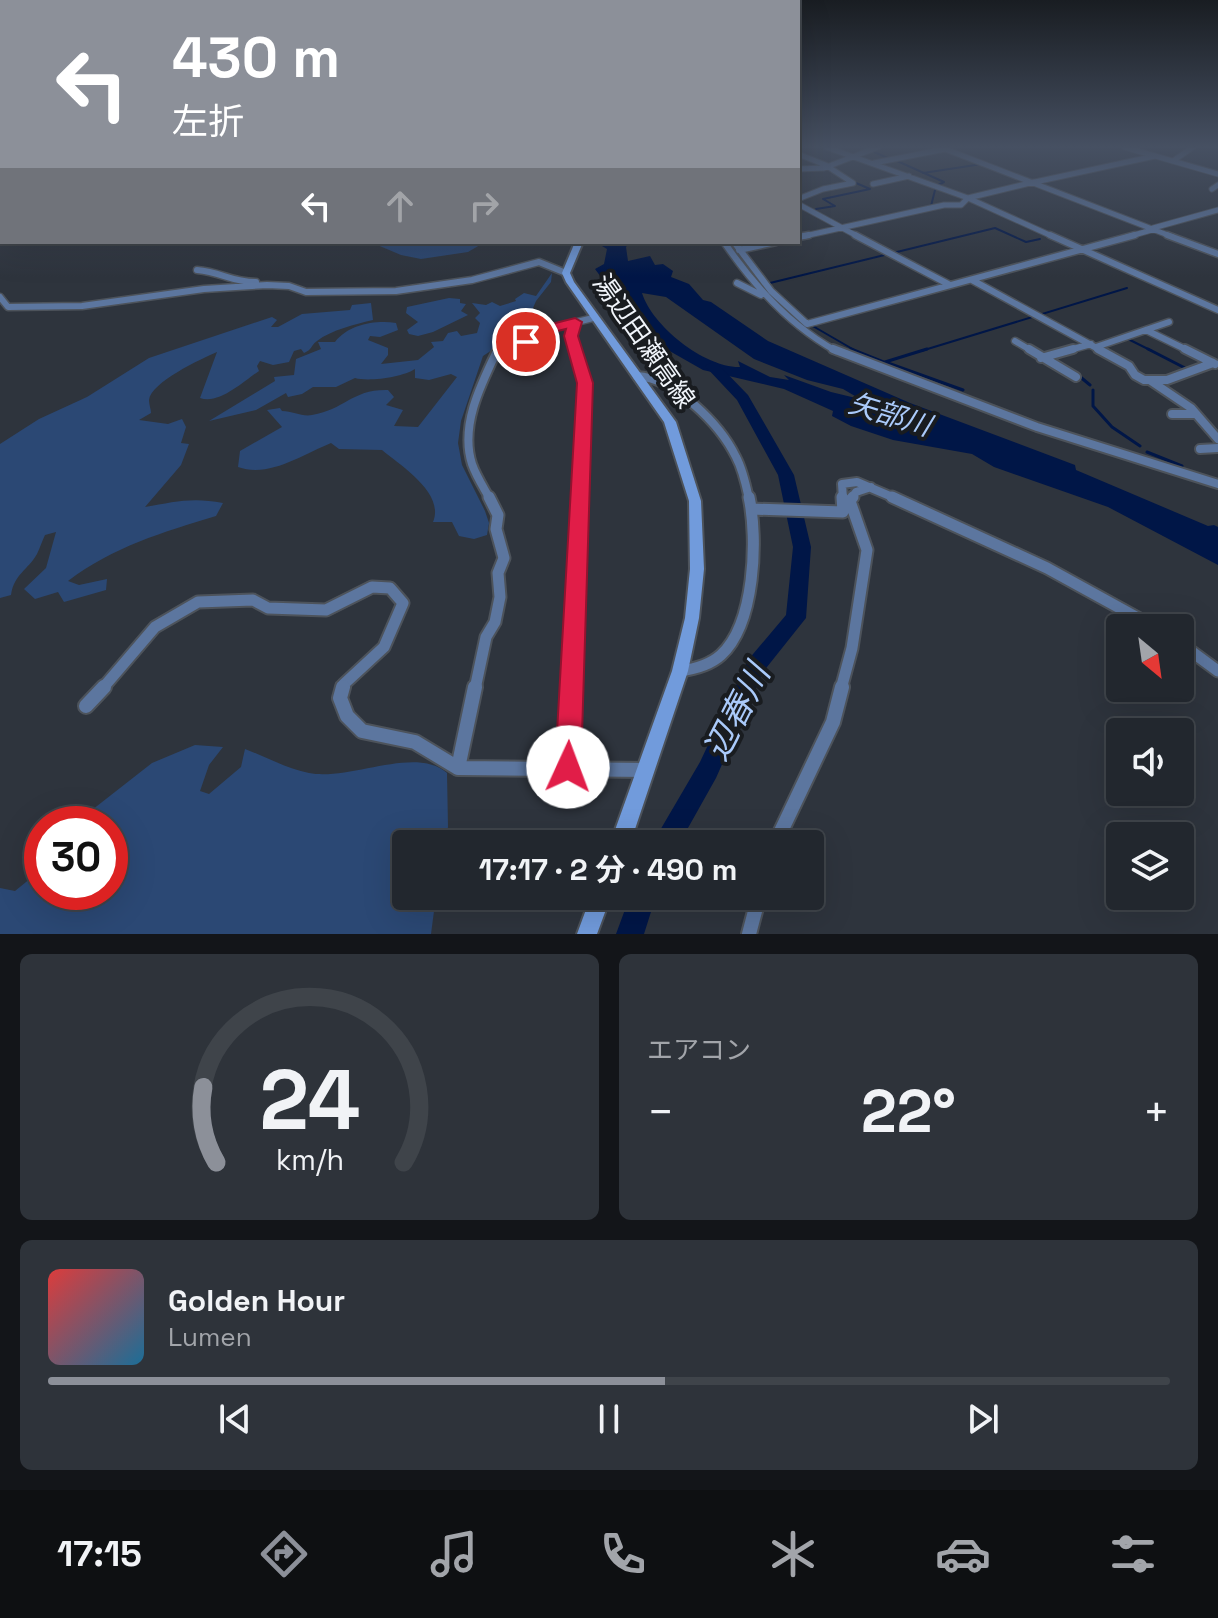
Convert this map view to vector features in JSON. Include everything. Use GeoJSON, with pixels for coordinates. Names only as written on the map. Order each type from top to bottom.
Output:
{"type":"FeatureCollection","features":[{"type":"Feature","properties":{"kind":"main road","name":"湯辺田瀬高線"},"geometry":{"type":"LineString","coordinates":[[578,244],[566,273],[593,318],[670,422],[695,501],[697,569],[692,618],[680,671],[625,830]]}},
{"type":"Feature","properties":{"kind":"main road"},"geometry":{"type":"LineString","coordinates":[[587,934],[596,910]]}},
{"type":"Feature","properties":{"kind":"street"},"geometry":{"type":"LineString","coordinates":[[800,200],[820,191]]}},
{"type":"Feature","properties":{"kind":"street"},"geometry":{"type":"LineString","coordinates":[[948,191],[1218,310]]}},
{"type":"Feature","properties":{"kind":"street"},"geometry":{"type":"LineString","coordinates":[[800,237],[944,205],[961,205],[968,198],[1000,191]]}},
{"type":"Feature","properties":{"kind":"street"},"geometry":{"type":"LineString","coordinates":[[1059,191],[1218,254]]}},
{"type":"Feature","properties":{"kind":"street"},"geometry":{"type":"LineString","coordinates":[[800,202],[950,285]]}},
{"type":"Feature","properties":{"kind":"street"},"geometry":{"type":"LineString","coordinates":[[735,244],[784,305],[807,324],[1218,210]]}},
{"type":"Feature","properties":{"kind":"street"},"geometry":{"type":"LineString","coordinates":[[725,244],[764,296],[806,334],[845,356],[1024,423],[1218,484]]}},
{"type":"Feature","properties":{"kind":"street"},"geometry":{"type":"LineString","coordinates":[[739,250],[767,244]]}},
{"type":"Feature","properties":{"kind":"street"},"geometry":{"type":"LineString","coordinates":[[198,272],[218,272],[233,282],[289,286],[306,292],[396,291],[472,280],[539,262],[566,273]]}},
{"type":"Feature","properties":{"kind":"street"},"geometry":{"type":"LineString","coordinates":[[972,280],[1129,366],[1136,376],[1151,381],[1196,414],[1218,439]]}},
{"type":"Feature","properties":{"kind":"street"},"geometry":{"type":"LineString","coordinates":[[737,283],[764,296]]}},
{"type":"Feature","properties":{"kind":"street"},"geometry":{"type":"LineString","coordinates":[[0,297],[8,307],[21,309],[103,304],[204,289],[267,285]]}},
{"type":"Feature","properties":{"kind":"street"},"geometry":{"type":"LineString","coordinates":[[458,768],[486,637],[495,622],[500,597],[498,573],[504,558],[496,529],[498,515],[472,464],[467,429],[496,353],[526,342],[533,333],[593,318]]}},
{"type":"Feature","properties":{"kind":"street"},"geometry":{"type":"LineString","coordinates":[[568,767],[585,383],[571,336],[575,322]]}},
{"type":"Feature","properties":{"kind":"street"},"geometry":{"type":"LineString","coordinates":[[1041,358],[1093,346],[1169,322]]}},
{"type":"Feature","properties":{"kind":"street"},"geometry":{"type":"LineString","coordinates":[[1146,330],[1216,364]]}},
{"type":"Feature","properties":{"kind":"street"},"geometry":{"type":"LineString","coordinates":[[1015,341],[1076,377]]}},
{"type":"Feature","properties":{"kind":"street"},"geometry":{"type":"LineString","coordinates":[[1101,361],[1112,356]]}},
{"type":"Feature","properties":{"kind":"street"},"geometry":{"type":"LineString","coordinates":[[1151,381],[1169,379],[1216,364]]}},
{"type":"Feature","properties":{"kind":"street"},"geometry":{"type":"LineString","coordinates":[[637,376],[647,376],[681,391],[727,442],[736,456],[754,510],[750,577],[738,624],[727,649],[695,670],[680,671]]}},
{"type":"Feature","properties":{"kind":"street"},"geometry":{"type":"LineString","coordinates":[[1172,414],[1196,414]]}},
{"type":"Feature","properties":{"kind":"street"},"geometry":{"type":"LineString","coordinates":[[1200,449],[1218,448]]}},
{"type":"Feature","properties":{"kind":"street"},"geometry":{"type":"LineString","coordinates":[[754,510],[843,512],[842,484],[857,482],[975,531],[1133,614]]}},
{"type":"Feature","properties":{"kind":"street"},"geometry":{"type":"LineString","coordinates":[[782,830],[833,722],[841,693],[852,648],[867,550],[850,501],[856,492],[871,487]]}},
{"type":"Feature","properties":{"kind":"street"},"geometry":{"type":"LineString","coordinates":[[86,706],[155,627],[198,602],[253,600],[268,608],[326,610],[372,587],[390,588],[403,603],[384,647],[344,684],[340,698],[347,716],[362,731],[415,742],[458,768],[647,770]]}},
{"type":"Feature","properties":{"kind":"street"},"geometry":{"type":"LineString","coordinates":[[1194,653],[1218,671]]}},
{"type":"Feature","properties":{"kind":"street"},"geometry":{"type":"LineString","coordinates":[[749,934],[755,910]]}},
{"type":"Feature","properties":{"kind":"shaded area"},"geometry":{"type":"Polygon","coordinates":[[[375,244],[482,244],[468,252],[421,259],[375,244]]]}},
{"type":"Feature","properties":{"kind":"shaded area"},"geometry":{"type":"Polygon","coordinates":[[[552,273],[551,282],[536,301],[524,329],[483,356],[461,421],[458,443],[462,465],[485,511],[489,523],[487,535],[474,539],[459,536],[452,522],[433,522],[435,511],[427,491],[410,472],[382,450],[339,449],[331,443],[297,459],[262,470],[238,467],[240,451],[282,427],[267,410],[280,408],[282,411],[312,415],[366,393],[388,390],[394,397],[386,405],[403,410],[394,426],[418,427],[457,377],[451,374],[429,380],[415,378],[415,369],[386,378],[355,378],[336,387],[313,387],[302,394],[288,397],[286,393],[256,410],[209,421],[275,381],[274,377],[294,375],[296,359],[321,349],[318,342],[335,342],[348,331],[363,325],[396,323],[398,330],[380,337],[370,336],[368,340],[388,348],[388,355],[381,364],[418,360],[434,347],[431,342],[443,341],[448,333],[457,331],[461,336],[477,333],[480,323],[475,318],[480,313],[472,303],[486,305],[492,302],[500,306],[516,301],[524,293],[536,296],[552,273]]]}},
{"type":"Feature","properties":{"kind":"shaded area"},"geometry":{"type":"Polygon","coordinates":[[[449,298],[460,299],[460,303],[466,304],[461,311],[468,315],[433,332],[418,336],[409,334],[407,330],[418,322],[406,313],[407,307],[449,298]]]}},
{"type":"Feature","properties":{"kind":"shaded area"},"geometry":{"type":"Polygon","coordinates":[[[371,303],[373,320],[329,334],[304,353],[301,349],[294,351],[289,362],[273,365],[260,361],[257,366],[259,371],[223,395],[200,398],[217,352],[178,372],[152,393],[149,400],[151,413],[139,420],[168,424],[182,419],[186,427],[181,443],[189,444],[181,465],[145,507],[192,500],[223,503],[216,516],[158,535],[85,569],[68,581],[79,585],[107,579],[106,590],[64,602],[58,592],[35,599],[24,589],[46,568],[56,532],[45,535],[37,554],[15,582],[11,595],[0,598],[0,444],[39,419],[87,397],[149,358],[272,317],[277,320],[271,327],[278,327],[302,314],[350,310],[352,305],[371,303]]]}},
{"type":"Feature","properties":{"kind":"shaded area"},"geometry":{"type":"Polygon","coordinates":[[[195,745],[223,747],[209,765],[200,791],[209,794],[241,767],[245,749],[309,773],[344,772],[401,763],[434,765],[447,773],[447,830],[392,830],[392,910],[434,910],[431,934],[0,934],[0,888],[15,891],[24,884],[24,910],[128,910],[128,806],[97,806],[152,763],[195,745]]]}},
{"type":"Feature","properties":{"kind":"water","name":"矢部川"},"geometry":{"type":"Polygon","coordinates":[[[604,244],[628,244],[628,261],[650,256],[655,265],[663,264],[673,271],[671,277],[689,284],[703,300],[711,302],[768,341],[910,403],[1075,465],[1076,470],[1208,526],[1218,527],[1218,565],[1108,507],[994,467],[972,454],[893,440],[851,426],[832,416],[833,411],[784,389],[703,370],[642,332],[595,269],[604,264],[607,249],[604,244]],[[642,293],[657,319],[696,353],[740,367],[738,361],[770,377],[789,380],[784,375],[860,399],[843,389],[807,380],[754,359],[666,297],[642,293]]]}},
{"type":"Feature","properties":{"kind":"waterway"},"geometry":{"type":"LineString","coordinates":[[816,209],[835,206],[823,199],[863,191]]}},
{"type":"Feature","properties":{"kind":"waterway"},"geometry":{"type":"LineString","coordinates":[[931,206],[935,191]]}},
{"type":"Feature","properties":{"kind":"waterway"},"geometry":{"type":"LineString","coordinates":[[770,283],[995,228],[1026,242],[1040,239]]}},
{"type":"Feature","properties":{"kind":"waterway"},"geometry":{"type":"LineString","coordinates":[[921,351],[1127,288]]}},
{"type":"Feature","properties":{"kind":"waterway"},"geometry":{"type":"LineString","coordinates":[[811,325],[856,351]]}},
{"type":"Feature","properties":{"kind":"waterway"},"geometry":{"type":"LineString","coordinates":[[1128,339],[1148,349]]}},
{"type":"Feature","properties":{"kind":"waterway"},"geometry":{"type":"LineString","coordinates":[[851,349],[856,351]]}},
{"type":"Feature","properties":{"kind":"waterway"},"geometry":{"type":"LineString","coordinates":[[927,349],[885,362],[963,390]]}},
{"type":"Feature","properties":{"kind":"waterway"},"geometry":{"type":"LineString","coordinates":[[1148,349],[1152,351]]}},
{"type":"Feature","properties":{"kind":"waterway"},"geometry":{"type":"LineString","coordinates":[[1148,349],[1185,368]]}},
{"type":"Feature","properties":{"kind":"waterway"},"geometry":{"type":"LineString","coordinates":[[856,351],[886,363]]}},
{"type":"Feature","properties":{"kind":"waterway","name":"辺春川"},"geometry":{"type":"LineString","coordinates":[[673,830],[708,770],[755,666],[796,618],[802,547],[786,475],[743,398],[712,366]]}},
{"type":"Feature","properties":{"kind":"waterway"},"geometry":{"type":"LineString","coordinates":[[1078,375],[1090,385]]}},
{"type":"Feature","properties":{"kind":"waterway"},"geometry":{"type":"LineString","coordinates":[[1093,390],[1093,406],[1112,427],[1140,446]]}},
{"type":"Feature","properties":{"kind":"waterway"},"geometry":{"type":"LineString","coordinates":[[1147,452],[1182,466]]}},
{"type":"Feature","properties":{"kind":"waterway","name":"辺春川"},"geometry":{"type":"LineString","coordinates":[[630,934],[638,910]]}},
{"type":"Feature","properties":{"kind":"route"},"geometry":{"type":"LineString","coordinates":[[526,342],[533,333],[575,322],[571,336],[585,383],[568,767]]}}]}
